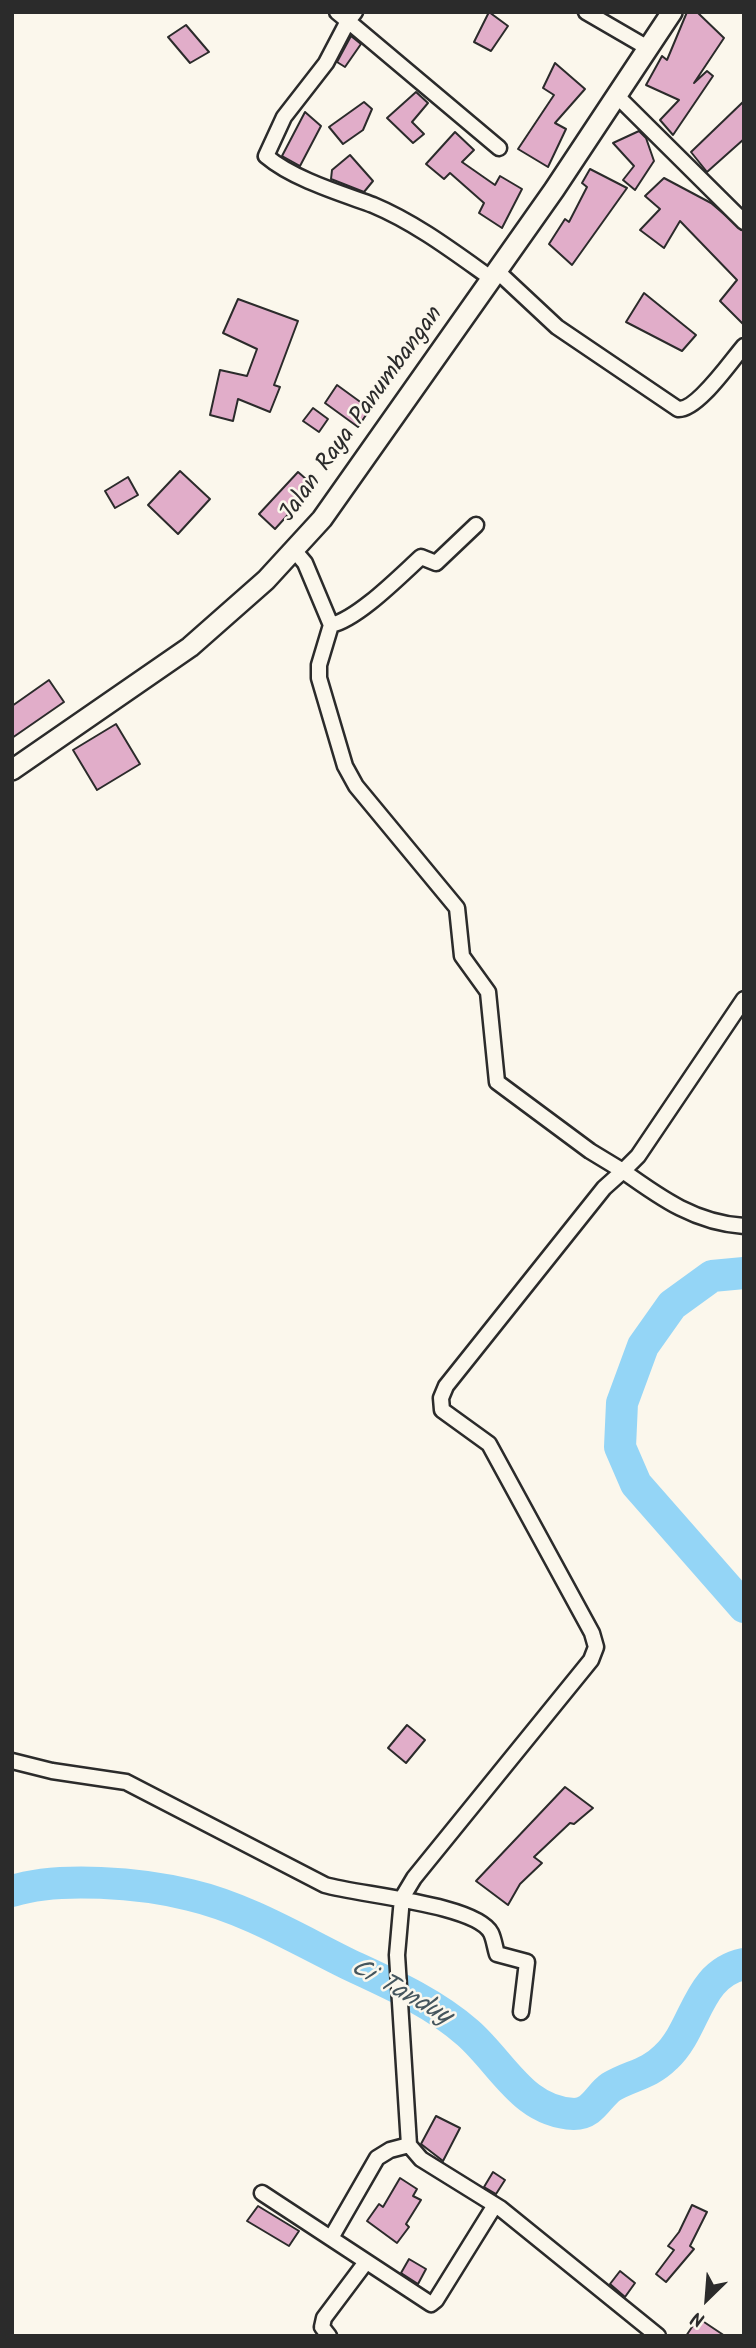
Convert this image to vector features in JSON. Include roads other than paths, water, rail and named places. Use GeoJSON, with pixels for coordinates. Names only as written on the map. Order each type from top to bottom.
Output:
{"type":"FeatureCollection","features":[{"type":"Feature","properties":{"kind":"main road","name":"Jalan Raya Panumbangan"},"geometry":{"type":"LineString","coordinates":[[12,769],[190,647],[266,580],[322,519],[494,275],[672,12]]}},
{"type":"Feature","properties":{"kind":"street"},"geometry":{"type":"LineString","coordinates":[[586,12],[648,48]]}},
{"type":"Feature","properties":{"kind":"street"},"geometry":{"type":"LineString","coordinates":[[499,148],[346,15],[326,63],[284,117],[267,158],[339,194],[373,206],[417,227],[494,275],[557,327],[678,409],[683,410],[696,402],[744,346]]}},
{"type":"Feature","properties":{"kind":"street"},"geometry":{"type":"LineString","coordinates":[[616,95],[744,222]]}},
{"type":"Feature","properties":{"kind":"street"},"geometry":{"type":"LineString","coordinates":[[331,625],[341,622],[387,590],[421,557],[436,563],[476,525]]}},
{"type":"Feature","properties":{"kind":"street"},"geometry":{"type":"LineString","coordinates":[[294,550],[305,563],[331,625],[318,671],[345,766],[356,786],[457,908],[461,956],[488,992],[497,1082],[590,1151],[653,1193],[701,1219],[744,1226]]}},
{"type":"Feature","properties":{"kind":"street"},"geometry":{"type":"LineString","coordinates":[[658,2336],[495,2205],[421,2159],[409,2145],[397,1955],[402,1898],[414,1878],[594,1653],[592,1633],[489,1444],[442,1410],[440,1403],[446,1386],[604,1188],[638,1156],[744,999]]}},
{"type":"Feature","properties":{"kind":"street"},"geometry":{"type":"LineString","coordinates":[[12,1761],[126,1782],[308,1878],[360,1894],[402,1898],[477,1919],[491,1932],[497,1954],[527,1962],[521,2012]]}},
{"type":"Feature","properties":{"kind":"street"},"geometry":{"type":"LineString","coordinates":[[331,2238],[377,2158],[390,2150],[409,2145]]}},
{"type":"Feature","properties":{"kind":"street"},"geometry":{"type":"LineString","coordinates":[[262,2193],[428,2303],[434,2303],[495,2205]]}},
{"type":"Feature","properties":{"kind":"street"},"geometry":{"type":"LineString","coordinates":[[329,2336],[322,2327],[324,2318],[366,2262]]}},
{"type":"Feature","properties":{"kind":"waterway","name":"Ci Tanduy"},"geometry":{"type":"LineString","coordinates":[[744,1273],[712,1276],[672,1305],[643,1346],[622,1403],[620,1447],[636,1484],[744,1607]]}},
{"type":"Feature","properties":{"kind":"waterway","name":"Ci Tanduy"},"geometry":{"type":"LineString","coordinates":[[12,1891],[53,1884],[101,1883],[170,1891],[231,1908],[427,2003],[455,2022],[481,2045],[527,2096],[556,2111],[574,2114],[591,2108],[611,2087],[646,2071],[666,2057],[685,2032],[706,1990],[728,1970],[744,1964]]}}]}
